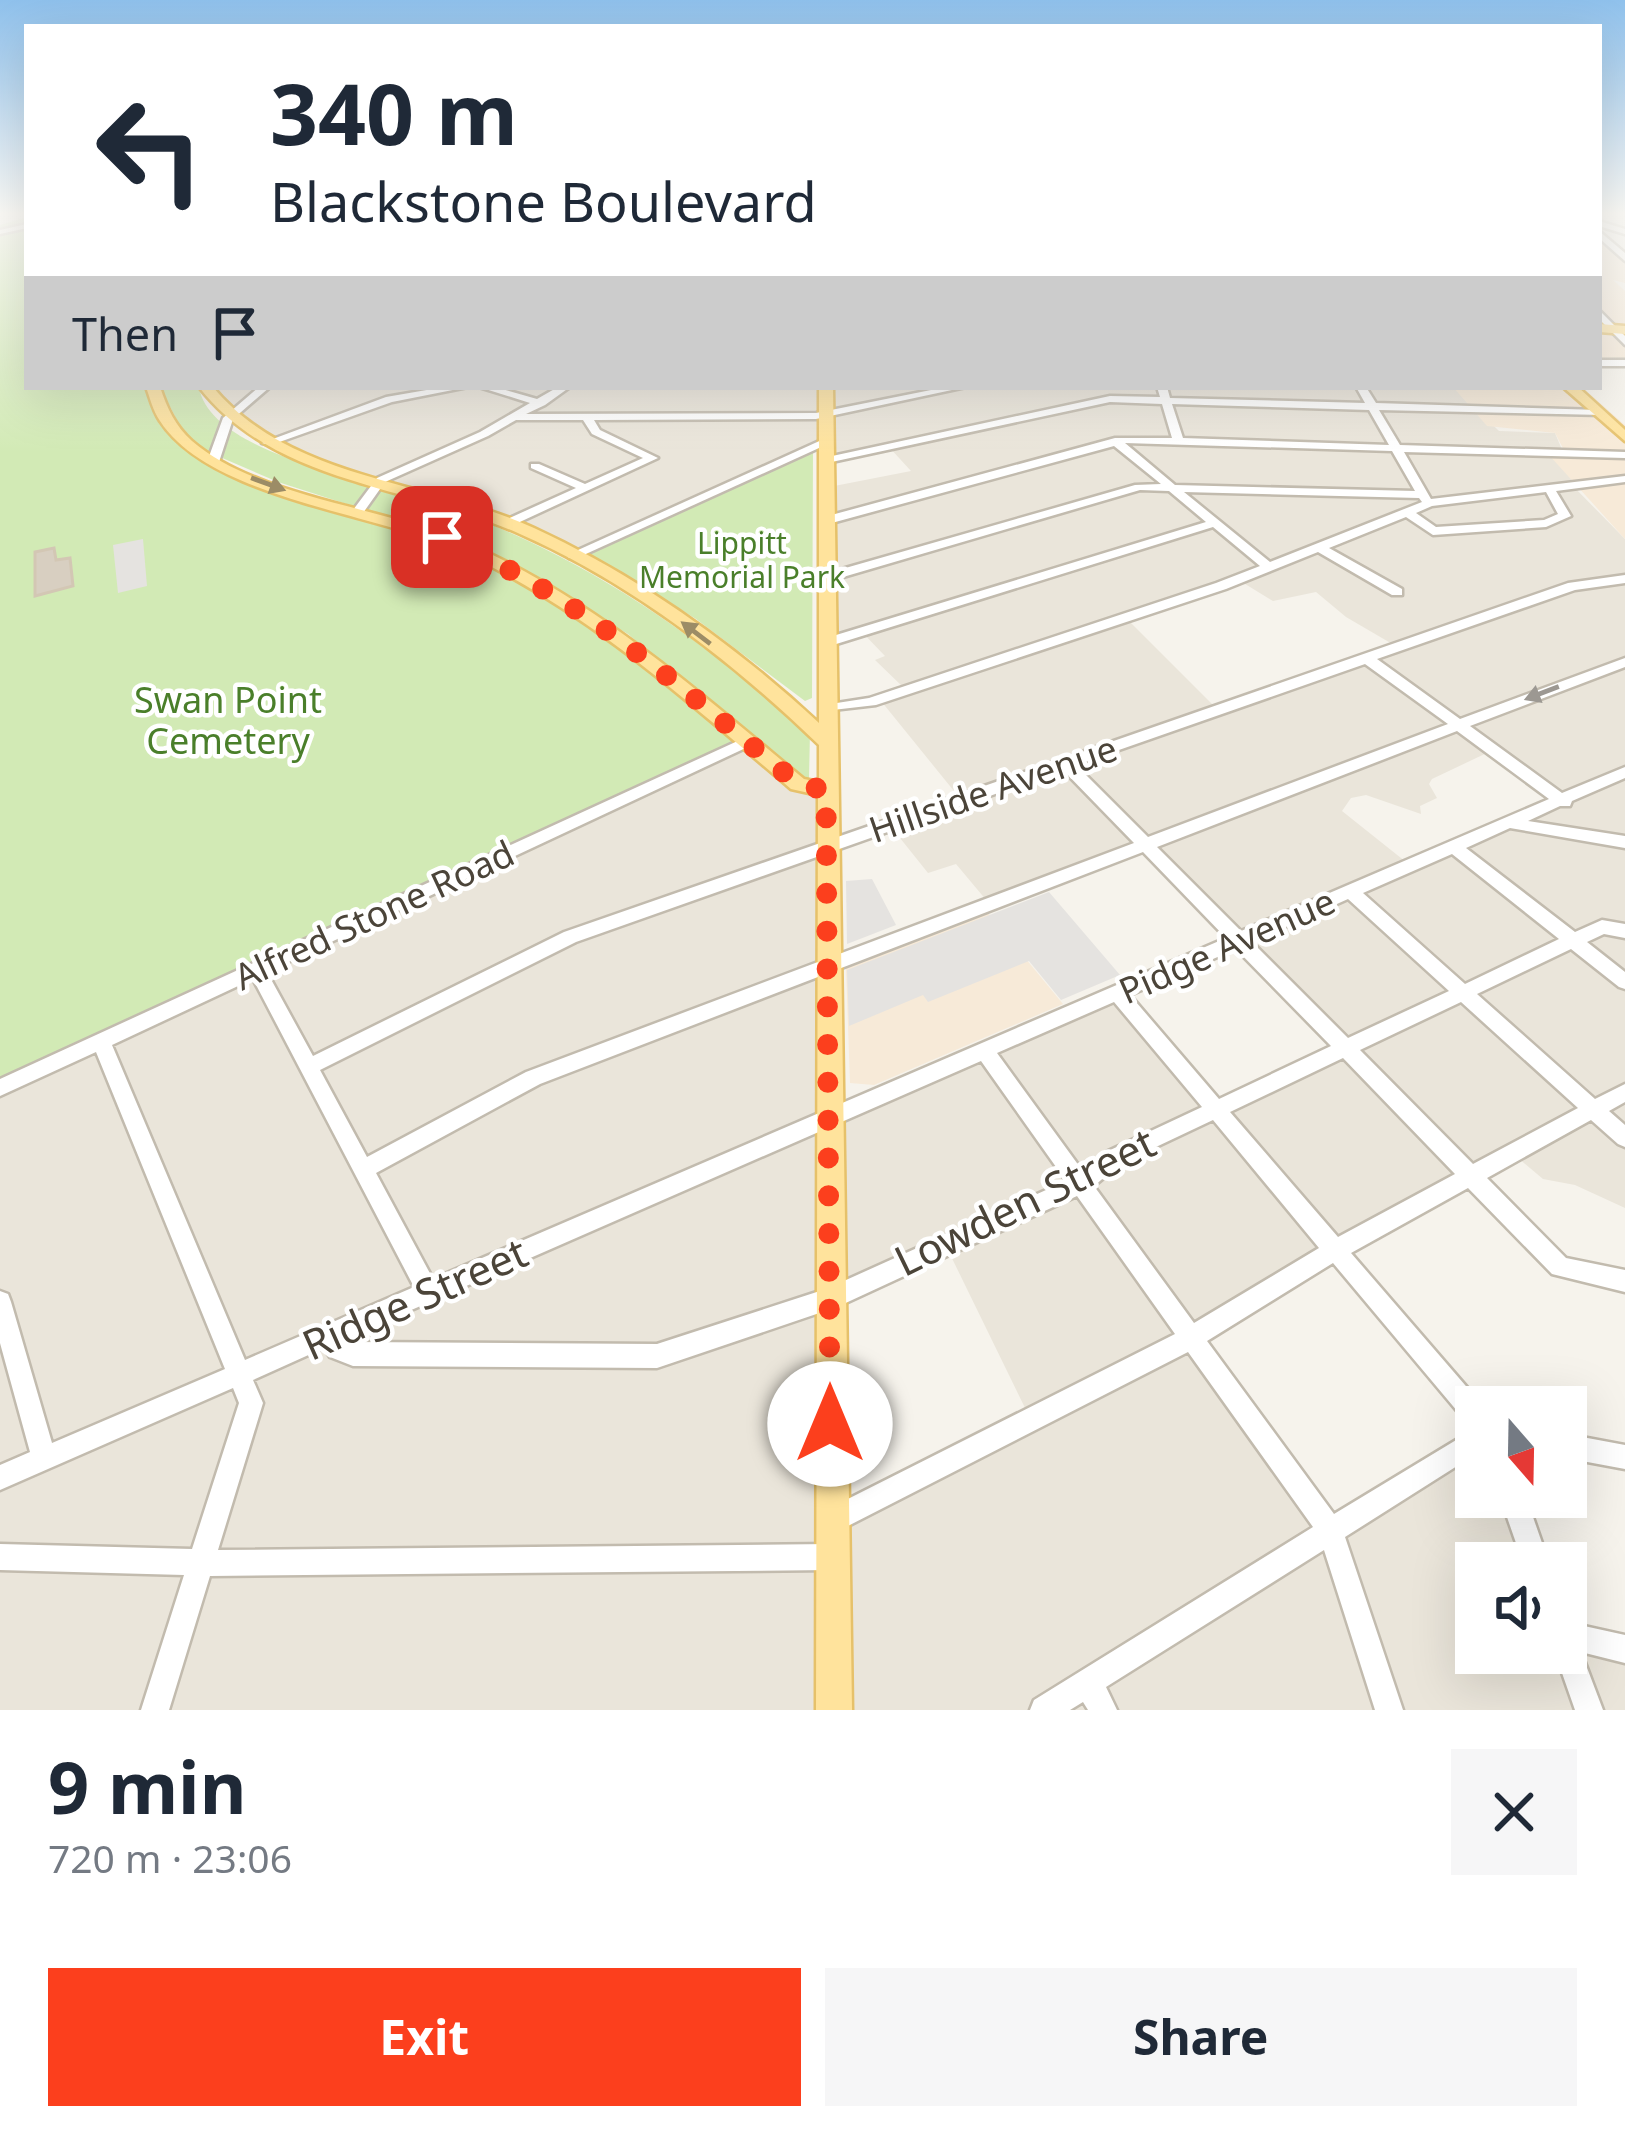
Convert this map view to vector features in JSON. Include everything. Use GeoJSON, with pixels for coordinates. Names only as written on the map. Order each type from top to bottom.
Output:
{"type":"FeatureCollection","features":[{"type":"Feature","properties":{"kind":"main road"},"geometry":{"type":"LineString","coordinates":[[154,390],[164,418],[213,462],[280,489],[459,545],[568,601],[640,650],[798,784],[826,790]]}},
{"type":"Feature","properties":{"kind":"main road"},"geometry":{"type":"LineString","coordinates":[[208,390],[229,416],[267,443],[326,467],[381,480],[509,523],[573,556],[670,614],[827,742]]}},
{"type":"Feature","properties":{"kind":"main road"},"geometry":{"type":"LineString","coordinates":[[826,390],[834,1710]]}},
{"type":"Feature","properties":{"kind":"main road"},"geometry":{"type":"LineString","coordinates":[[1573,390],[1625,437]]}},
{"type":"Feature","properties":{"kind":"main road"},"geometry":{"type":"LineString","coordinates":[[1587,390],[1625,425]]}},
{"type":"Feature","properties":{"kind":"main road"},"geometry":{"type":"LineString","coordinates":[[788,706],[829,708]]}},
{"type":"Feature","properties":{"kind":"street"},"geometry":{"type":"LineString","coordinates":[[1616,329],[1625,342]]}},
{"type":"Feature","properties":{"kind":"street"},"geometry":{"type":"LineString","coordinates":[[213,462],[229,416],[261,390]]}},
{"type":"Feature","properties":{"kind":"street"},"geometry":{"type":"LineString","coordinates":[[267,443],[390,398],[443,390]]}},
{"type":"Feature","properties":{"kind":"street"},"geometry":{"type":"LineString","coordinates":[[495,390],[541,403]]}},
{"type":"Feature","properties":{"kind":"street"},"geometry":{"type":"LineString","coordinates":[[359,510],[381,480],[516,417],[562,390],[592,416],[596,432],[652,458],[509,523]]}},
{"type":"Feature","properties":{"kind":"street"},"geometry":{"type":"LineString","coordinates":[[516,417],[826,414],[946,390]]}},
{"type":"Feature","properties":{"kind":"street"},"geometry":{"type":"LineString","coordinates":[[1163,390],[1179,442]]}},
{"type":"Feature","properties":{"kind":"street"},"geometry":{"type":"LineString","coordinates":[[1362,390],[1425,499]]}},
{"type":"Feature","properties":{"kind":"street"},"geometry":{"type":"LineString","coordinates":[[827,460],[1110,399],[1599,413]]}},
{"type":"Feature","properties":{"kind":"street"},"geometry":{"type":"LineString","coordinates":[[573,556],[826,441]]}},
{"type":"Feature","properties":{"kind":"street"},"geometry":{"type":"LineString","coordinates":[[1115,441],[1269,567]]}},
{"type":"Feature","properties":{"kind":"street"},"geometry":{"type":"LineString","coordinates":[[828,520],[1115,441],[1625,455]]}},
{"type":"Feature","properties":{"kind":"street"},"geometry":{"type":"LineString","coordinates":[[535,466],[582,487]]}},
{"type":"Feature","properties":{"kind":"street"},"geometry":{"type":"LineString","coordinates":[[826,578],[1123,491],[1168,486],[1425,499],[1625,479]]}},
{"type":"Feature","properties":{"kind":"street"},"geometry":{"type":"LineString","coordinates":[[1408,512],[1433,531],[1546,523],[1565,516],[1549,488]]}},
{"type":"Feature","properties":{"kind":"street"},"geometry":{"type":"LineString","coordinates":[[829,708],[871,703],[1269,567],[1408,512],[1425,499]]}},
{"type":"Feature","properties":{"kind":"street"},"geometry":{"type":"LineString","coordinates":[[828,642],[1214,523]]}},
{"type":"Feature","properties":{"kind":"street"},"geometry":{"type":"LineString","coordinates":[[1319,548],[1397,592]]}},
{"type":"Feature","properties":{"kind":"street","name":"Hillside Avenue"},"geometry":{"type":"LineString","coordinates":[[309,1067],[553,944],[1573,586],[1625,578]]}},
{"type":"Feature","properties":{"kind":"street"},"geometry":{"type":"LineString","coordinates":[[1368,659],[1564,802]]}},
{"type":"Feature","properties":{"kind":"street"},"geometry":{"type":"LineString","coordinates":[[364,1169],[533,1078],[1625,662]]}},
{"type":"Feature","properties":{"kind":"street","name":"Alfred Stone Road"},"geometry":{"type":"LineString","coordinates":[[0,1088],[747,742]]}},
{"type":"Feature","properties":{"kind":"street"},"geometry":{"type":"LineString","coordinates":[[1065,764],[1468,1179],[1560,1267],[1625,1281]]}},
{"type":"Feature","properties":{"kind":"street","name":"Pidge Avenue"},"geometry":{"type":"LineString","coordinates":[[829,1116],[1625,772]]}},
{"type":"Feature","properties":{"kind":"street"},"geometry":{"type":"LineString","coordinates":[[1513,824],[1625,842]]}},
{"type":"Feature","properties":{"kind":"street"},"geometry":{"type":"LineString","coordinates":[[1456,848],[1625,982]]}},
{"type":"Feature","properties":{"kind":"street"},"geometry":{"type":"LineString","coordinates":[[1351,892],[1625,1138]]}},
{"type":"Feature","properties":{"kind":"street","name":"Lowden Street"},"geometry":{"type":"LineString","coordinates":[[330,1337],[338,1348],[353,1354],[657,1356],[829,1299],[1079,1185],[1112,1159],[1573,940],[1602,927],[1625,931]]}},
{"type":"Feature","properties":{"kind":"street"},"geometry":{"type":"LineString","coordinates":[[257,970],[428,1292]]}},
{"type":"Feature","properties":{"kind":"street"},"geometry":{"type":"LineString","coordinates":[[1118,994],[1455,1391]]}},
{"type":"Feature","properties":{"kind":"street"},"geometry":{"type":"LineString","coordinates":[[101,1042],[251,1403],[155,1710]]}},
{"type":"Feature","properties":{"kind":"street"},"geometry":{"type":"LineString","coordinates":[[984,1050],[1330,1530],[1389,1710]]}},
{"type":"Feature","properties":{"kind":"street"},"geometry":{"type":"LineString","coordinates":[[830,1524],[849,1509],[1191,1338],[1335,1250],[1625,1092]]}},
{"type":"Feature","properties":{"kind":"street","name":"Ridge Street"},"geometry":{"type":"LineString","coordinates":[[0,1478],[829,1116]]}},
{"type":"Feature","properties":{"kind":"street"},"geometry":{"type":"LineString","coordinates":[[0,1302],[44,1458]]}},
{"type":"Feature","properties":{"kind":"street"},"geometry":{"type":"LineString","coordinates":[[1587,1450],[1625,1456]]}},
{"type":"Feature","properties":{"kind":"street"},"geometry":{"type":"LineString","coordinates":[[1044,1710],[1455,1453]]}},
{"type":"Feature","properties":{"kind":"street"},"geometry":{"type":"LineString","coordinates":[[0,1557],[201,1563],[831,1557]]}},
{"type":"Feature","properties":{"kind":"street"},"geometry":{"type":"LineString","coordinates":[[1587,1640],[1625,1649]]}},
{"type":"Feature","properties":{"kind":"street"},"geometry":{"type":"LineString","coordinates":[[1576,1674],[1589,1710]]}},
{"type":"Feature","properties":{"kind":"street"},"geometry":{"type":"LineString","coordinates":[[1088,1683],[1103,1710]]}},
{"type":"Feature","properties":{"kind":"shaded area"},"geometry":{"type":"Polygon","coordinates":[[[1602,294],[1625,294],[1625,363],[1602,363],[1602,294]]]}},
{"type":"Feature","properties":{"kind":"shaded area"},"geometry":{"type":"Polygon","coordinates":[[[209,390],[1457,390],[1499,431],[1555,433],[1576,483],[1572,485],[1625,539],[1625,1208],[1575,1185],[1543,1179],[1518,1158],[1191,1331],[1327,1522],[1455,1446],[1455,1518],[1520,1518],[1528,1542],[1455,1542],[1455,1674],[1587,1674],[1587,1642],[1625,1652],[1625,1710],[0,1710],[0,1089],[745,740],[793,780],[822,784],[828,1111],[1109,993],[1215,1110],[1343,1052],[1143,845],[987,901],[956,864],[928,873],[888,823],[958,796],[877,696],[903,687],[875,660],[885,656],[859,629],[825,638],[824,488],[911,471],[889,447],[825,460],[821,441],[573,555],[504,523],[293,456],[245,431],[209,390]],[[1237,579],[1126,618],[1218,710],[1394,645],[1346,617],[1316,592],[1273,601],[1237,579]],[[1491,751],[1432,779],[1429,784],[1437,798],[1420,806],[1421,814],[1366,795],[1351,798],[1342,811],[1406,862],[1561,800],[1491,751]],[[945,1244],[831,1296],[829,1515],[1028,1414],[945,1244]]]}},
{"type":"Feature","properties":{"kind":"shaded area"},"geometry":{"type":"Polygon","coordinates":[[[1456,390],[1585,390],[1625,425],[1625,539],[1549,455],[1566,454],[1555,433],[1487,426],[1456,390]]]}},
{"type":"Feature","properties":{"kind":"shaded area"},"geometry":{"type":"Polygon","coordinates":[[[143,539],[147,586],[118,593],[113,545],[143,539]]]}},
{"type":"Feature","properties":{"kind":"shaded area"},"geometry":{"type":"Polygon","coordinates":[[[872,879],[896,925],[847,944],[846,881],[872,879]]]}},
{"type":"Feature","properties":{"kind":"shaded area"},"geometry":{"type":"Polygon","coordinates":[[[1049,892],[1120,975],[1061,1000],[1029,961],[928,1002],[923,995],[849,1026],[847,970],[1049,892]]]}},
{"type":"Feature","properties":{"kind":"shaded area"},"geometry":{"type":"Polygon","coordinates":[[[988,913],[1063,1004],[874,1085],[850,1083],[846,968],[988,913]]]}},
{"type":"Feature","properties":{"kind":"green space","name":"Swan Point Cemetery"},"geometry":{"type":"Polygon","coordinates":[[[0,294],[24,294],[24,390],[153,390],[185,436],[162,390],[200,390],[209,409],[254,444],[463,513],[570,562],[667,621],[810,732],[809,778],[799,780],[628,634],[495,557],[570,602],[745,740],[0,1089],[0,294]],[[199,448],[194,454],[274,495],[440,534],[278,482],[199,448]]]}},
{"type":"Feature","properties":{"kind":"green space","name":"Lippitt Memorial Park"},"geometry":{"type":"Polygon","coordinates":[[[813,448],[812,698],[805,701],[696,619],[588,553],[813,448]]]}},
{"type":"Feature","properties":{"kind":"building"},"geometry":{"type":"Polygon","coordinates":[[[54,548],[56,560],[70,558],[73,586],[35,596],[35,552],[54,548]]]}},
{"type":"Feature","properties":{"kind":"route"},"geometry":{"type":"LineString","coordinates":[[442,537],[545,587],[613,630],[798,784],[826,790],[830,1424]]}}]}
